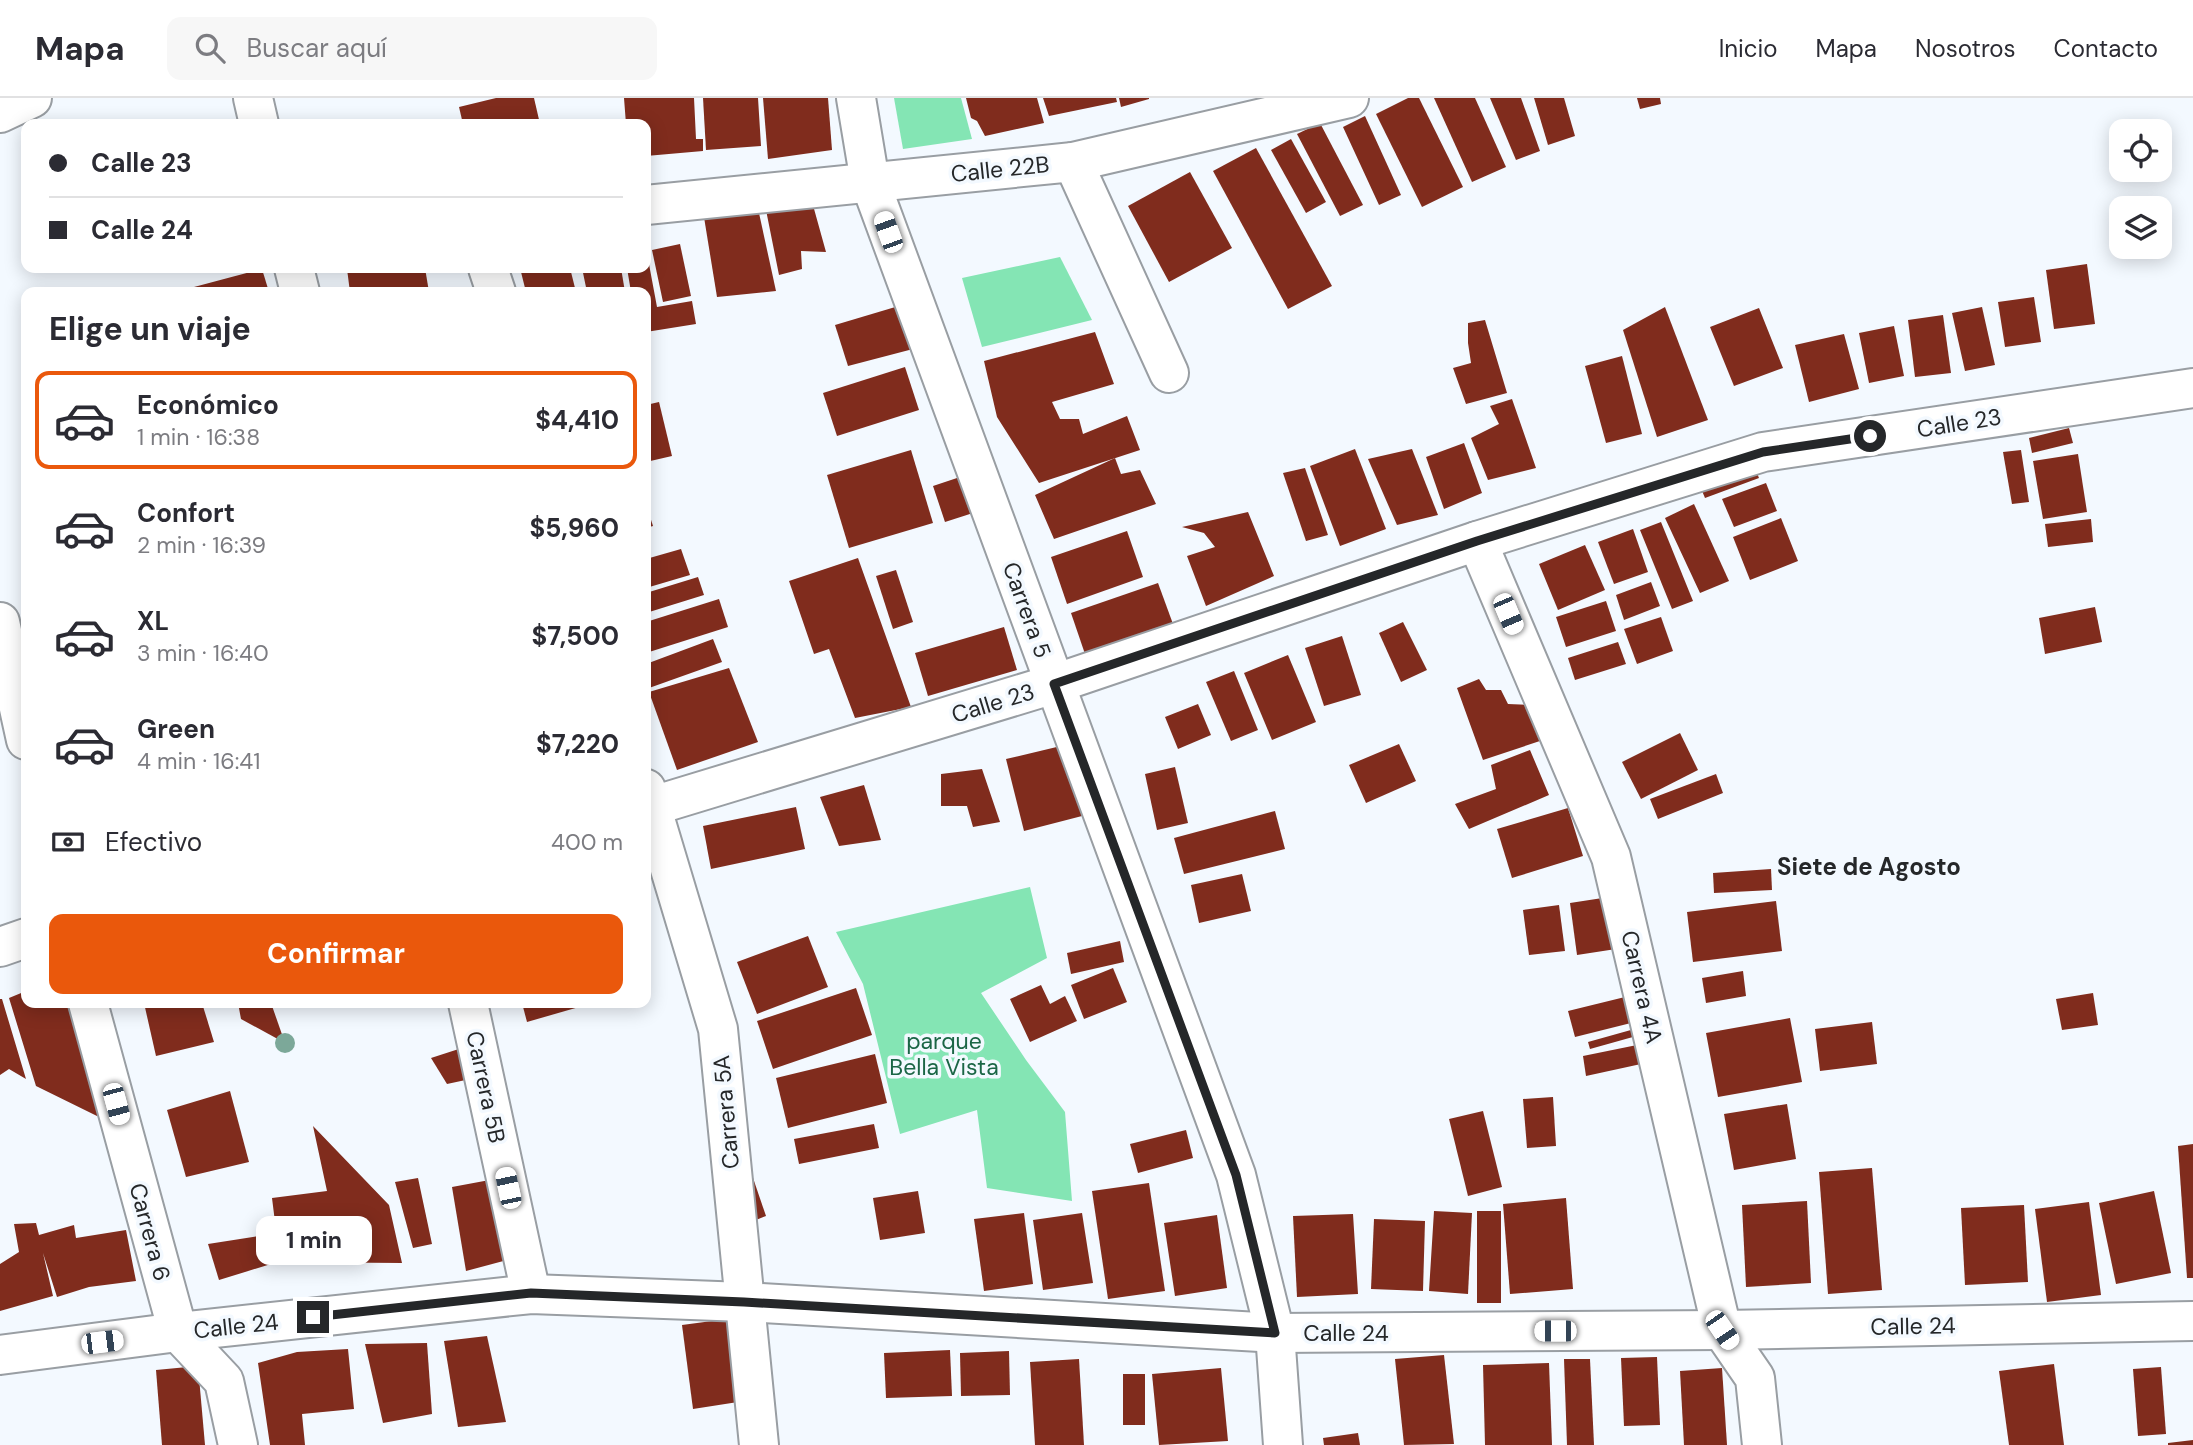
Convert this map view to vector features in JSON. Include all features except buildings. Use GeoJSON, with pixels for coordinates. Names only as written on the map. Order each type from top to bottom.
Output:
{"type":"FeatureCollection","features":[{"type":"Feature","properties":{"kind":"street"},"geometry":{"type":"LineString","coordinates":[[0,113],[32,98]]}},
{"type":"Feature","properties":{"kind":"street"},"geometry":{"type":"LineString","coordinates":[[253,98],[258,119]]}},
{"type":"Feature","properties":{"kind":"street","name":"Carrera 5"},"geometry":{"type":"LineString","coordinates":[[856,98],[870,182],[1236,1175],[1275,1333],[1283,1445]]}},
{"type":"Feature","properties":{"kind":"street","name":"Calle 22B"},"geometry":{"type":"LineString","coordinates":[[651,204],[1073,162],[1349,98]]}},
{"type":"Feature","properties":{"kind":"street"},"geometry":{"type":"LineString","coordinates":[[1073,162],[1169,373]]}},
{"type":"Feature","properties":{"kind":"street","name":"Calle 23"},"geometry":{"type":"LineString","coordinates":[[651,800],[1054,684],[1477,541],[1763,452],[2193,388]]}},
{"type":"Feature","properties":{"kind":"street","name":"Carrera 4A"},"geometry":{"type":"LineString","coordinates":[[1477,541],[1611,857],[1722,1330],[1755,1378],[1762,1445]]}},
{"type":"Feature","properties":{"kind":"street"},"geometry":{"type":"LineString","coordinates":[[0,622],[21,717]]}},
{"type":"Feature","properties":{"kind":"street","name":"Carrera 5A"},"geometry":{"type":"LineString","coordinates":[[651,811],[718,1029],[759,1445]]}},
{"type":"Feature","properties":{"kind":"street"},"geometry":{"type":"LineString","coordinates":[[0,947],[21,940]]}},
{"type":"Feature","properties":{"kind":"street","name":"Carrera 6"},"geometry":{"type":"LineString","coordinates":[[89,1008],[178,1332],[224,1381],[239,1445]]}},
{"type":"Feature","properties":{"kind":"street","name":"Carrera 5B"},"geometry":{"type":"LineString","coordinates":[[469,1008],[531,1293]]}},
{"type":"Feature","properties":{"kind":"street","name":"Calle 24"},"geometry":{"type":"LineString","coordinates":[[0,1355],[178,1332],[531,1293],[744,1302],[1275,1333],[1722,1330],[2193,1321]]}},
{"type":"Feature","properties":{"kind":"green space"},"geometry":{"type":"Polygon","coordinates":[[[894,98],[961,98],[972,139],[903,149],[894,98]]]}},
{"type":"Feature","properties":{"kind":"green space"},"geometry":{"type":"Polygon","coordinates":[[[1060,257],[1092,320],[982,347],[962,278],[1060,257]]]}},
{"type":"Feature","properties":{"kind":"green space","name":"parque Bella Vista"},"geometry":{"type":"Polygon","coordinates":[[[1030,887],[1047,958],[981,993],[1065,1112],[1072,1201],[987,1188],[977,1110],[900,1134],[863,984],[836,932],[1030,887]]]}},
{"type":"Feature","properties":{"kind":"district","name":"Siete de Agosto"},"geometry":{"type":"Point","coordinates":[1869,867]}},
{"type":"Feature","properties":{"kind":"route"},"geometry":{"type":"LineString","coordinates":[[313,1317],[531,1293],[744,1302],[1275,1333],[1236,1175],[1054,684],[1477,541],[1763,452],[1870,436]]}}]}
